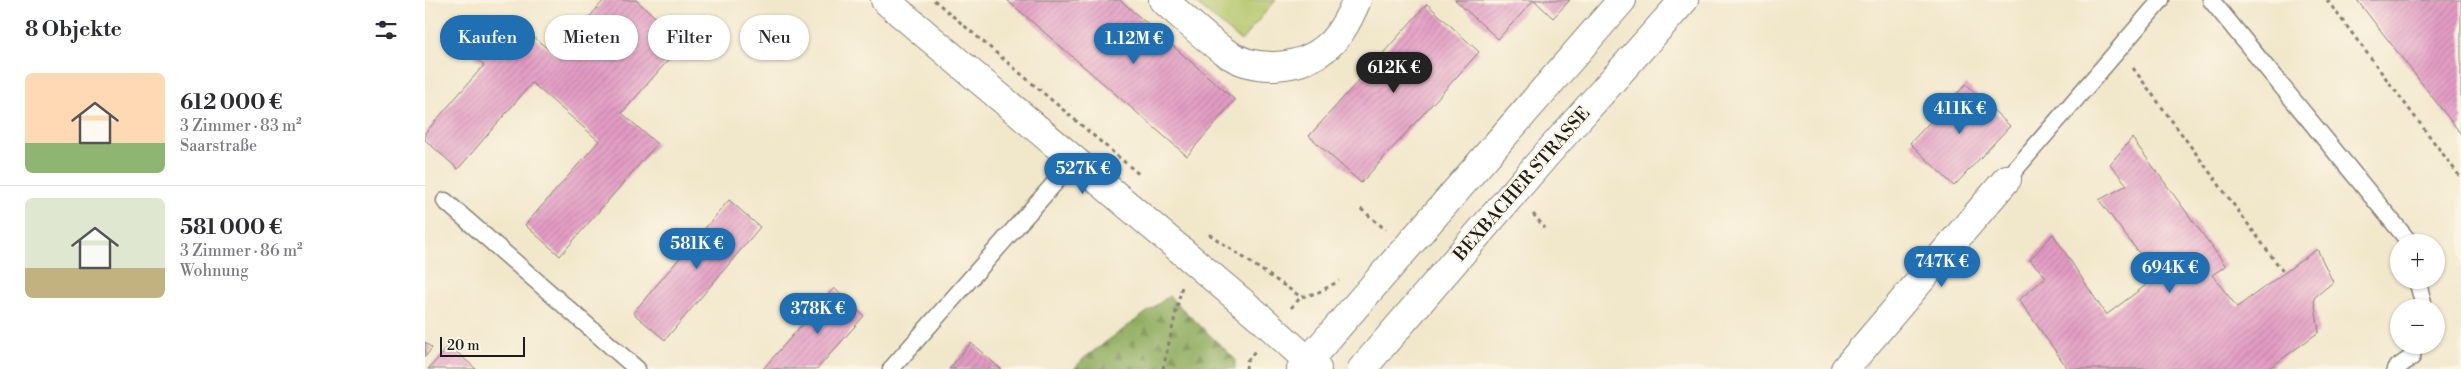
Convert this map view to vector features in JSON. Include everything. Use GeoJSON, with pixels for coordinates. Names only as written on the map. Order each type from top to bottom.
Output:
{"type":"FeatureCollection","features":[{"type":"Feature","properties":{"kind":"street"},"geometry":{"type":"LineString","coordinates":[[885,0],[1188,257],[1309,366],[1406,246],[1623,0]]}},
{"type":"Feature","properties":{"kind":"street"},"geometry":{"type":"LineString","coordinates":[[1163,0],[1226,53],[1265,66],[1289,66],[1313,57],[1329,45],[1346,25],[1357,0]]}},
{"type":"Feature","properties":{"kind":"street","name":"BEXBACHER STRASSE"},"geometry":{"type":"LineString","coordinates":[[1362,369],[1546,155],[1684,0]]}},
{"type":"Feature","properties":{"kind":"street"},"geometry":{"type":"LineString","coordinates":[[1845,369],[2007,179]]}},
{"type":"Feature","properties":{"kind":"lane"},"geometry":{"type":"LineString","coordinates":[[2007,179],[2161,0]]}},
{"type":"Feature","properties":{"kind":"lane"},"geometry":{"type":"LineString","coordinates":[[2211,0],[2403,234]]}},
{"type":"Feature","properties":{"kind":"lane"},"geometry":{"type":"LineString","coordinates":[[891,369],[1075,160]]}},
{"type":"Feature","properties":{"kind":"lane"},"geometry":{"type":"LineString","coordinates":[[445,201],[637,369]]}},
{"type":"Feature","properties":{"kind":"lane"},"geometry":{"type":"LineString","coordinates":[[2395,369],[2412,354]]}},
{"type":"Feature","properties":{"kind":"path"},"geometry":{"type":"LineString","coordinates":[[934,0],[1141,177]]}},
{"type":"Feature","properties":{"kind":"path"},"geometry":{"type":"LineString","coordinates":[[2327,0],[2461,178]]}},
{"type":"Feature","properties":{"kind":"path"},"geometry":{"type":"LineString","coordinates":[[2119,50],[2284,273]]}},
{"type":"Feature","properties":{"kind":"path"},"geometry":{"type":"LineString","coordinates":[[1528,208],[1545,228]]}},
{"type":"Feature","properties":{"kind":"path"},"geometry":{"type":"LineString","coordinates":[[1361,209],[1406,246]]}},
{"type":"Feature","properties":{"kind":"path"},"geometry":{"type":"LineString","coordinates":[[1201,228],[1301,297]]}},
{"type":"Feature","properties":{"kind":"path"},"geometry":{"type":"LineString","coordinates":[[1163,369],[1188,257],[1209,234]]}},
{"type":"Feature","properties":{"kind":"green space"},"geometry":{"type":"Polygon","coordinates":[[[1192,0],[1276,0],[1241,41],[1192,0]]]}},
{"type":"Feature","properties":{"kind":"green space"},"geometry":{"type":"Polygon","coordinates":[[[1169,296],[1235,359],[1235,369],[1074,369],[1084,358],[1169,296]]]}},
{"type":"Feature","properties":{"kind":"building"},"geometry":{"type":"Polygon","coordinates":[[[604,0],[636,0],[653,15],[648,15],[648,60],[668,60],[622,113],[657,144],[560,256],[525,225],[599,141],[532,83],[458,169],[425,140],[425,133],[484,65],[478,60],[535,60],[535,38],[545,47],[545,60],[638,60],[638,15],[591,15],[604,0]]]}},
{"type":"Feature","properties":{"kind":"building"},"geometry":{"type":"Polygon","coordinates":[[[1007,0],[1120,0],[1235,100],[1187,156],[1007,0]]]}},
{"type":"Feature","properties":{"kind":"building"},"geometry":{"type":"Polygon","coordinates":[[[1455,0],[1534,0],[1498,39],[1455,0]]]}},
{"type":"Feature","properties":{"kind":"building"},"geometry":{"type":"Polygon","coordinates":[[[1534,0],[1570,0],[1553,18],[1534,0]]]}},
{"type":"Feature","properties":{"kind":"building"},"geometry":{"type":"Polygon","coordinates":[[[2357,0],[2461,0],[2461,134],[2357,0]]]}},
{"type":"Feature","properties":{"kind":"building"},"geometry":{"type":"Polygon","coordinates":[[[1427,4],[1479,52],[1361,183],[1309,136],[1427,4]]]}},
{"type":"Feature","properties":{"kind":"building"},"geometry":{"type":"Polygon","coordinates":[[[1966,84],[2010,126],[1954,186],[1910,143],[1966,84]]]}},
{"type":"Feature","properties":{"kind":"building"},"geometry":{"type":"Polygon","coordinates":[[[2132,138],[2226,266],[2212,275],[2237,307],[2317,249],[2333,282],[2314,298],[2319,332],[2268,369],[2068,369],[2019,300],[2046,277],[2030,260],[2053,234],[2106,315],[2157,277],[2099,200],[2127,185],[2110,164],[2132,138]]]}},
{"type":"Feature","properties":{"kind":"building"},"geometry":{"type":"Polygon","coordinates":[[[729,200],[760,227],[665,340],[633,313],[729,200]]]}},
{"type":"Feature","properties":{"kind":"building"},"geometry":{"type":"Polygon","coordinates":[[[834,288],[864,316],[817,369],[763,369],[834,288]]]}},
{"type":"Feature","properties":{"kind":"building"},"geometry":{"type":"Polygon","coordinates":[[[425,342],[432,348],[425,357],[425,342]]]}},
{"type":"Feature","properties":{"kind":"building"},"geometry":{"type":"Polygon","coordinates":[[[971,343],[1001,369],[949,369],[971,343]]]}},
{"type":"Feature","properties":{"kind":"building"},"geometry":{"type":"Polygon","coordinates":[[[450,346],[476,369],[428,369],[450,346]]]}}]}
